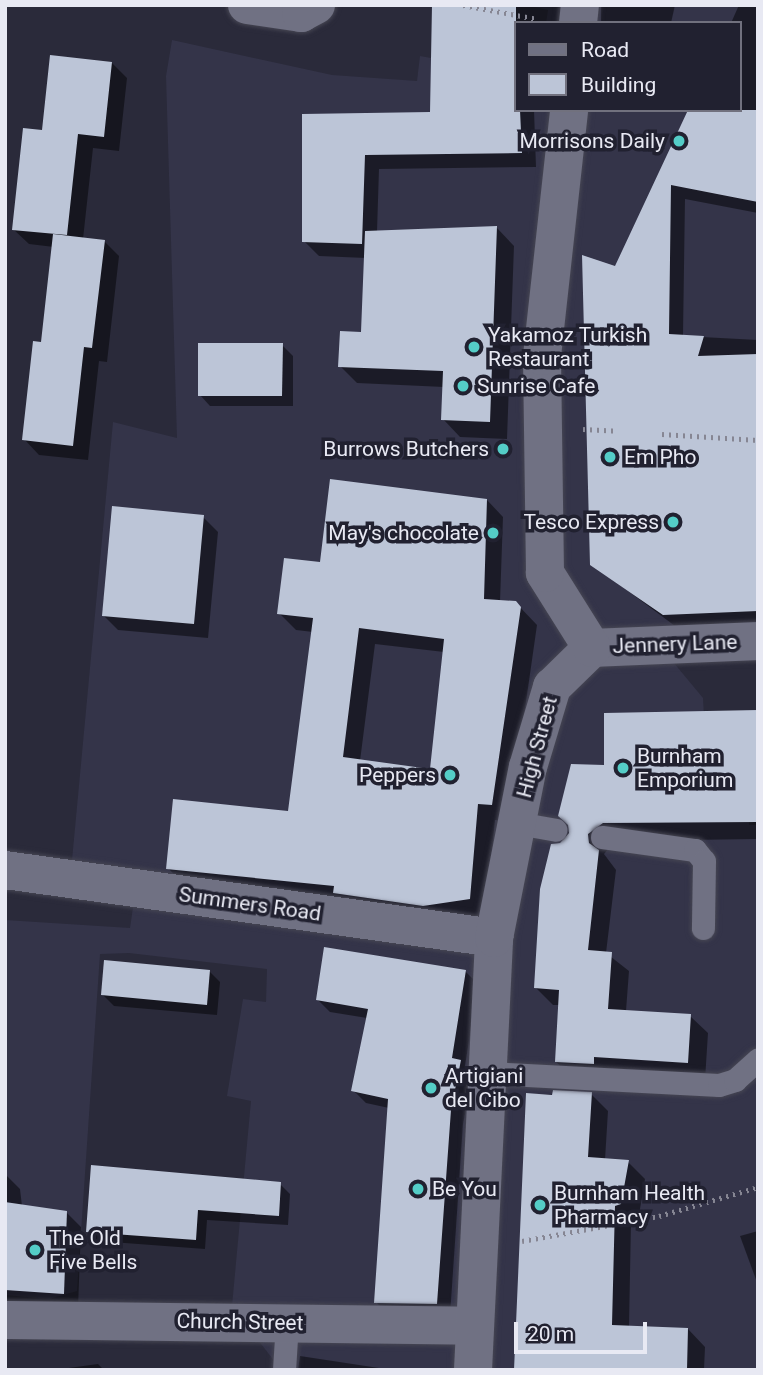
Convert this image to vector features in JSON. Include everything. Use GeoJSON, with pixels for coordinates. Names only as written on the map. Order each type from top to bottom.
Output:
{"type":"FeatureCollection","features":[{"type":"Feature","properties":{"kind":"street"},"geometry":{"type":"LineString","coordinates":[[247,5],[301,13],[316,5]]}},
{"type":"Feature","properties":{"kind":"street"},"geometry":{"type":"LineString","coordinates":[[563,21],[580,5]]}},
{"type":"Feature","properties":{"kind":"street"},"geometry":{"type":"LineString","coordinates":[[569,112],[542,356],[545,573],[592,648]]}},
{"type":"Feature","properties":{"kind":"street","name":"Jennery Lane"},"geometry":{"type":"LineString","coordinates":[[592,648],[758,641]]}},
{"type":"Feature","properties":{"kind":"street","name":"High Street"},"geometry":{"type":"LineString","coordinates":[[473,1370],[494,938],[517,823],[552,687],[592,648]]}},
{"type":"Feature","properties":{"kind":"street","name":"Summers Road"},"geometry":{"type":"LineString","coordinates":[[11,870],[494,938]]}},
{"type":"Feature","properties":{"kind":"street","name":"Church Street"},"geometry":{"type":"LineString","coordinates":[[5,1320],[475,1325]]}},
{"type":"Feature","properties":{"kind":"lane"},"geometry":{"type":"LineString","coordinates":[[517,823],[555,830]]}},
{"type":"Feature","properties":{"kind":"lane"},"geometry":{"type":"LineString","coordinates":[[602,837],[695,850],[704,861],[703,928]]}},
{"type":"Feature","properties":{"kind":"lane"},"geometry":{"type":"LineString","coordinates":[[488,1073],[719,1085],[735,1080],[758,1059]]}},
{"type":"Feature","properties":{"kind":"lane"},"geometry":{"type":"LineString","coordinates":[[284,1370],[287,1322]]}},
{"type":"Feature","properties":{"kind":"path"},"geometry":{"type":"LineString","coordinates":[[463,5],[556,21]]}},
{"type":"Feature","properties":{"kind":"path"},"geometry":{"type":"LineString","coordinates":[[662,434],[758,440]]}},
{"type":"Feature","properties":{"kind":"path"},"geometry":{"type":"LineString","coordinates":[[480,1249],[659,1216],[758,1187]]}},
{"type":"Feature","properties":{"kind":"shaded area"},"geometry":{"type":"Polygon","coordinates":[[[526,5],[758,5],[758,626],[644,627],[703,698],[707,771],[748,770],[749,825],[758,825],[758,1370],[275,1370],[275,1362],[232,1306],[251,1101],[227,1096],[243,999],[266,1002],[267,969],[129,953],[100,954],[77,1291],[49,1299],[5,1295],[5,920],[130,928],[137,880],[71,871],[113,422],[177,438],[166,76],[172,40],[332,75],[417,81],[420,56],[431,58],[465,39],[514,34],[514,112],[742,112],[742,21],[546,21],[548,10],[526,5]]]}},
{"type":"Feature","properties":{"kind":"building"},"geometry":{"type":"Polygon","coordinates":[[[432,5],[516,5],[514,112],[520,112],[522,153],[365,155],[362,244],[302,242],[302,114],[430,112],[432,5]]]}},
{"type":"Feature","properties":{"kind":"building"},"geometry":{"type":"Polygon","coordinates":[[[50,55],[112,62],[104,137],[78,134],[67,235],[12,230],[23,128],[42,130],[50,55]]]}},
{"type":"Feature","properties":{"kind":"building"},"geometry":{"type":"Polygon","coordinates":[[[758,110],[758,202],[671,185],[669,334],[704,336],[698,356],[758,354],[758,611],[663,615],[590,565],[582,255],[615,266],[687,112],[758,110]]]}},
{"type":"Feature","properties":{"kind":"building"},"geometry":{"type":"Polygon","coordinates":[[[497,226],[490,422],[441,420],[443,371],[338,367],[340,331],[361,332],[365,231],[497,226]]]}},
{"type":"Feature","properties":{"kind":"building"},"geometry":{"type":"Polygon","coordinates":[[[53,234],[105,240],[92,348],[84,347],[73,446],[22,440],[33,341],[41,342],[53,234]]]}},
{"type":"Feature","properties":{"kind":"building"},"geometry":{"type":"Polygon","coordinates":[[[198,343],[283,343],[282,396],[198,396],[198,343]]]}},
{"type":"Feature","properties":{"kind":"building"},"geometry":{"type":"Polygon","coordinates":[[[330,479],[487,499],[484,599],[516,601],[521,607],[492,805],[478,804],[470,899],[423,906],[333,893],[334,886],[166,869],[173,799],[288,811],[313,618],[277,614],[284,558],[320,562],[330,479]],[[359,628],[343,757],[430,769],[444,639],[359,628]]]}},
{"type":"Feature","properties":{"kind":"building"},"geometry":{"type":"Polygon","coordinates":[[[112,506],[204,515],[194,624],[102,616],[112,506]]]}},
{"type":"Feature","properties":{"kind":"building"},"geometry":{"type":"Polygon","coordinates":[[[758,710],[758,822],[603,823],[588,834],[589,843],[599,850],[588,950],[612,952],[608,1009],[691,1014],[688,1063],[594,1057],[594,1064],[555,1062],[559,990],[534,988],[540,889],[551,844],[560,843],[569,833],[568,825],[558,816],[571,764],[604,765],[604,713],[758,710]]]}},
{"type":"Feature","properties":{"kind":"building"},"geometry":{"type":"Polygon","coordinates":[[[324,947],[466,970],[452,1058],[461,1060],[451,1110],[437,1304],[374,1303],[388,1099],[351,1091],[368,1009],[316,1000],[324,947]]]}},
{"type":"Feature","properties":{"kind":"building"},"geometry":{"type":"Polygon","coordinates":[[[104,960],[210,970],[207,1005],[101,995],[104,960]]]}},
{"type":"Feature","properties":{"kind":"building"},"geometry":{"type":"Polygon","coordinates":[[[553,1090],[592,1092],[588,1157],[629,1160],[621,1204],[615,1206],[612,1325],[688,1328],[687,1370],[514,1370],[526,1093],[552,1095],[553,1090]]]}},
{"type":"Feature","properties":{"kind":"building"},"geometry":{"type":"Polygon","coordinates":[[[91,1165],[281,1182],[279,1216],[198,1210],[196,1240],[86,1232],[91,1165]]]}},
{"type":"Feature","properties":{"kind":"building","name":"The Old Five Bells"},"geometry":{"type":"Polygon","coordinates":[[[5,1202],[67,1211],[64,1294],[5,1290],[5,1202]]]}},
{"type":"Feature","properties":{"kind":"place","name":"Morrisons Daily"},"geometry":{"type":"Point","coordinates":[679,141]}},
{"type":"Feature","properties":{"kind":"place","name":"Yakamoz Turkish Restaurant"},"geometry":{"type":"Point","coordinates":[474,347]}},
{"type":"Feature","properties":{"kind":"place","name":"Sunrise Cafe"},"geometry":{"type":"Point","coordinates":[463,386]}},
{"type":"Feature","properties":{"kind":"place","name":"Burrows Butchers"},"geometry":{"type":"Point","coordinates":[503,449]}},
{"type":"Feature","properties":{"kind":"place","name":"Em Pho"},"geometry":{"type":"Point","coordinates":[610,457]}},
{"type":"Feature","properties":{"kind":"place","name":"Tesco Express"},"geometry":{"type":"Point","coordinates":[673,522]}},
{"type":"Feature","properties":{"kind":"place","name":"May's chocolate"},"geometry":{"type":"Point","coordinates":[493,533]}},
{"type":"Feature","properties":{"kind":"place","name":"Burnham Emporium"},"geometry":{"type":"Point","coordinates":[623,768]}},
{"type":"Feature","properties":{"kind":"place","name":"Peppers"},"geometry":{"type":"Point","coordinates":[450,775]}},
{"type":"Feature","properties":{"kind":"place","name":"Artigiani del Cibo"},"geometry":{"type":"Point","coordinates":[431,1088]}},
{"type":"Feature","properties":{"kind":"place","name":"Be You"},"geometry":{"type":"Point","coordinates":[418,1189]}},
{"type":"Feature","properties":{"kind":"place","name":"Burnham Health Pharmacy"},"geometry":{"type":"Point","coordinates":[540,1205]}},
{"type":"Feature","properties":{"kind":"place","name":"The Old Five Bells"},"geometry":{"type":"Point","coordinates":[35,1250]}}]}
